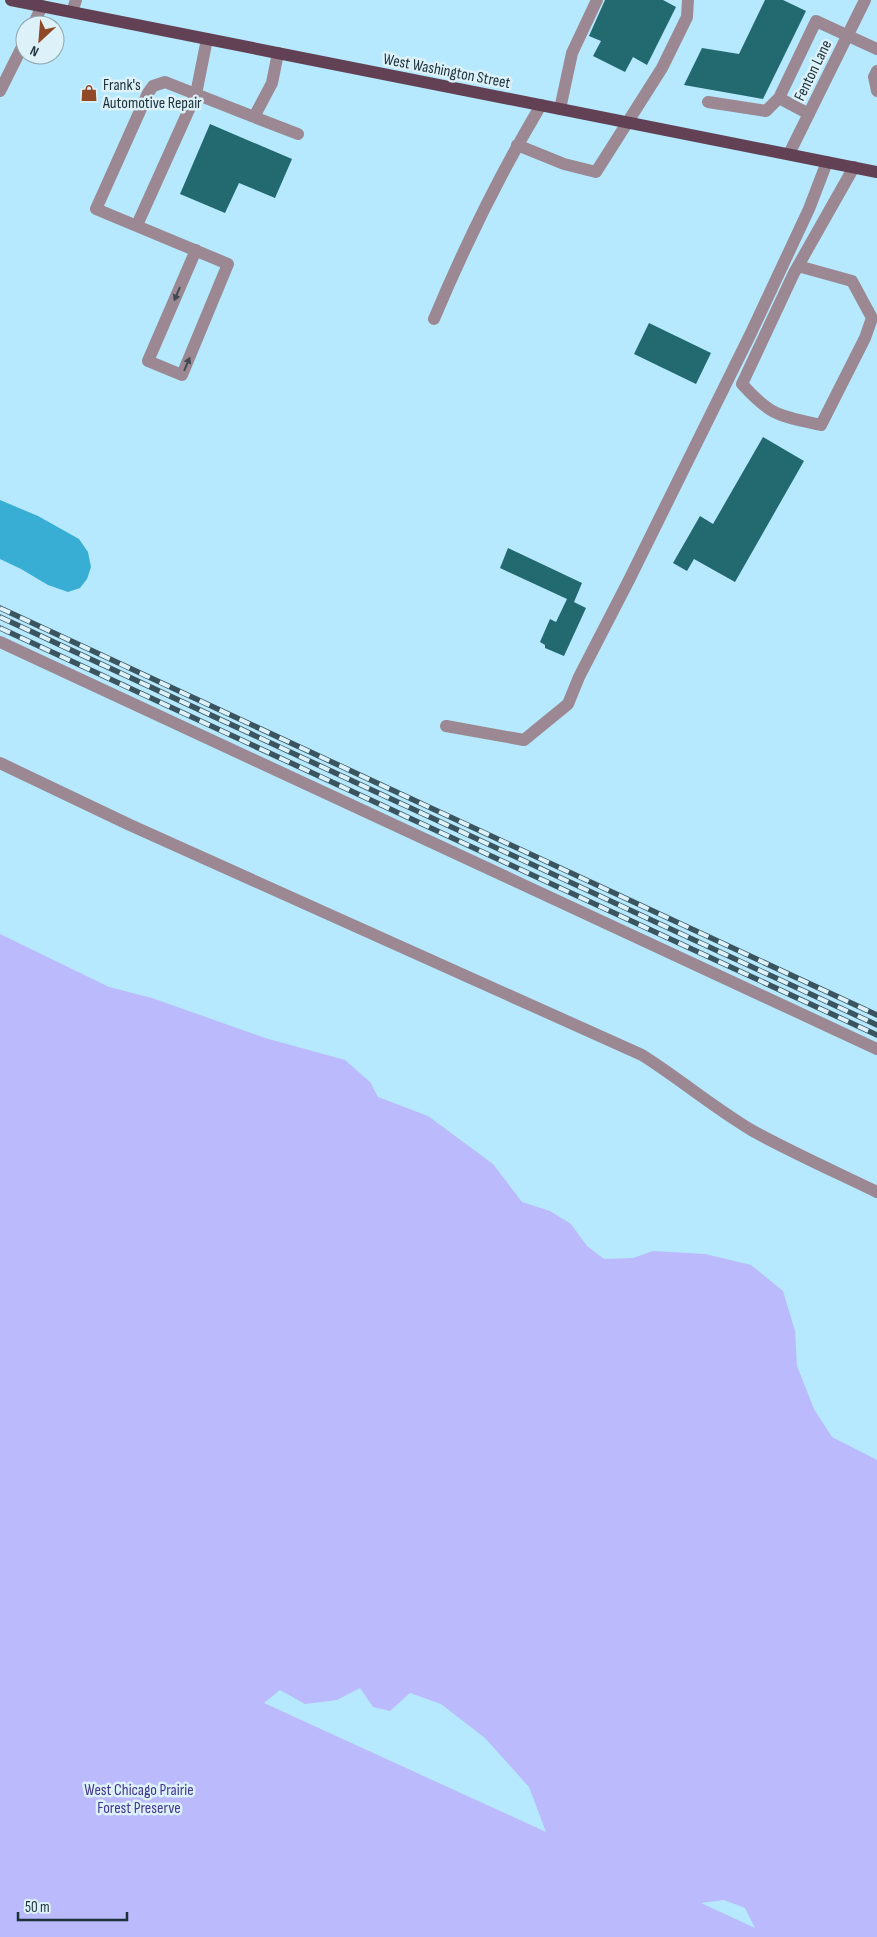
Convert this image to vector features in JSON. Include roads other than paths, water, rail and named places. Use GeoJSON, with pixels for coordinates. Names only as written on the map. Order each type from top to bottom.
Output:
{"type":"FeatureCollection","features":[{"type":"Feature","properties":{"kind":"main road","name":"West Washington Street"},"geometry":{"type":"LineString","coordinates":[[11,0],[42,6],[74,6],[207,39],[877,172]]}},
{"type":"Feature","properties":{"kind":"street"},"geometry":{"type":"LineString","coordinates":[[560,109],[572,53],[597,0]]}},
{"type":"Feature","properties":{"kind":"street"},"geometry":{"type":"LineString","coordinates":[[517,145],[564,164],[596,172],[652,84],[687,17],[688,0]]}},
{"type":"Feature","properties":{"kind":"street","name":"Fenton Lane"},"geometry":{"type":"LineString","coordinates":[[789,154],[865,0]]}},
{"type":"Feature","properties":{"kind":"street"},"geometry":{"type":"LineString","coordinates":[[38,15],[42,6]]}},
{"type":"Feature","properties":{"kind":"street"},"geometry":{"type":"LineString","coordinates":[[708,102],[766,111],[779,98],[816,20],[877,50]]}},
{"type":"Feature","properties":{"kind":"street"},"geometry":{"type":"LineString","coordinates":[[137,226],[196,94],[207,39]]}},
{"type":"Feature","properties":{"kind":"street"},"geometry":{"type":"LineString","coordinates":[[254,116],[272,83],[278,53]]}},
{"type":"Feature","properties":{"kind":"street"},"geometry":{"type":"LineString","coordinates":[[0,91],[15,61]]}},
{"type":"Feature","properties":{"kind":"street"},"geometry":{"type":"LineString","coordinates":[[877,71],[874,77],[877,91]]}},
{"type":"Feature","properties":{"kind":"street"},"geometry":{"type":"LineString","coordinates":[[196,250],[148,362],[182,375],[228,264],[196,250],[96,209],[144,102],[154,86],[165,82],[298,134]]}},
{"type":"Feature","properties":{"kind":"street"},"geometry":{"type":"LineString","coordinates":[[779,98],[809,114]]}},
{"type":"Feature","properties":{"kind":"street"},"geometry":{"type":"LineString","coordinates":[[434,320],[461,256],[517,145],[541,105]]}},
{"type":"Feature","properties":{"kind":"street"},"geometry":{"type":"LineString","coordinates":[[446,726],[524,740],[568,704],[578,676],[629,580],[751,333],[810,209],[827,162]]}},
{"type":"Feature","properties":{"kind":"street"},"geometry":{"type":"LineString","coordinates":[[798,266],[852,281],[872,318],[865,338],[820,425],[780,416],[760,404],[742,384],[798,266],[854,167]]}},
{"type":"Feature","properties":{"kind":"street"},"geometry":{"type":"LineString","coordinates":[[0,642],[877,1049]]}},
{"type":"Feature","properties":{"kind":"street"},"geometry":{"type":"LineString","coordinates":[[0,762],[130,825],[642,1055],[715,1107],[754,1131],[877,1192]]}},
{"type":"Feature","properties":{"kind":"railway"},"geometry":{"type":"LineString","coordinates":[[0,608],[877,1015]]}},
{"type":"Feature","properties":{"kind":"railway"},"geometry":{"type":"LineString","coordinates":[[0,617],[877,1025]]}},
{"type":"Feature","properties":{"kind":"railway"},"geometry":{"type":"LineString","coordinates":[[0,628],[877,1035]]}},
{"type":"Feature","properties":{"kind":"place","name":"Frank's Automotive Repair"},"geometry":{"type":"Point","coordinates":[89,93]}},
{"type":"Feature","properties":{"kind":"park label","name":"West Chicago Prairie Forest Preserve"},"geometry":{"type":"Point","coordinates":[139,1798]}}]}
